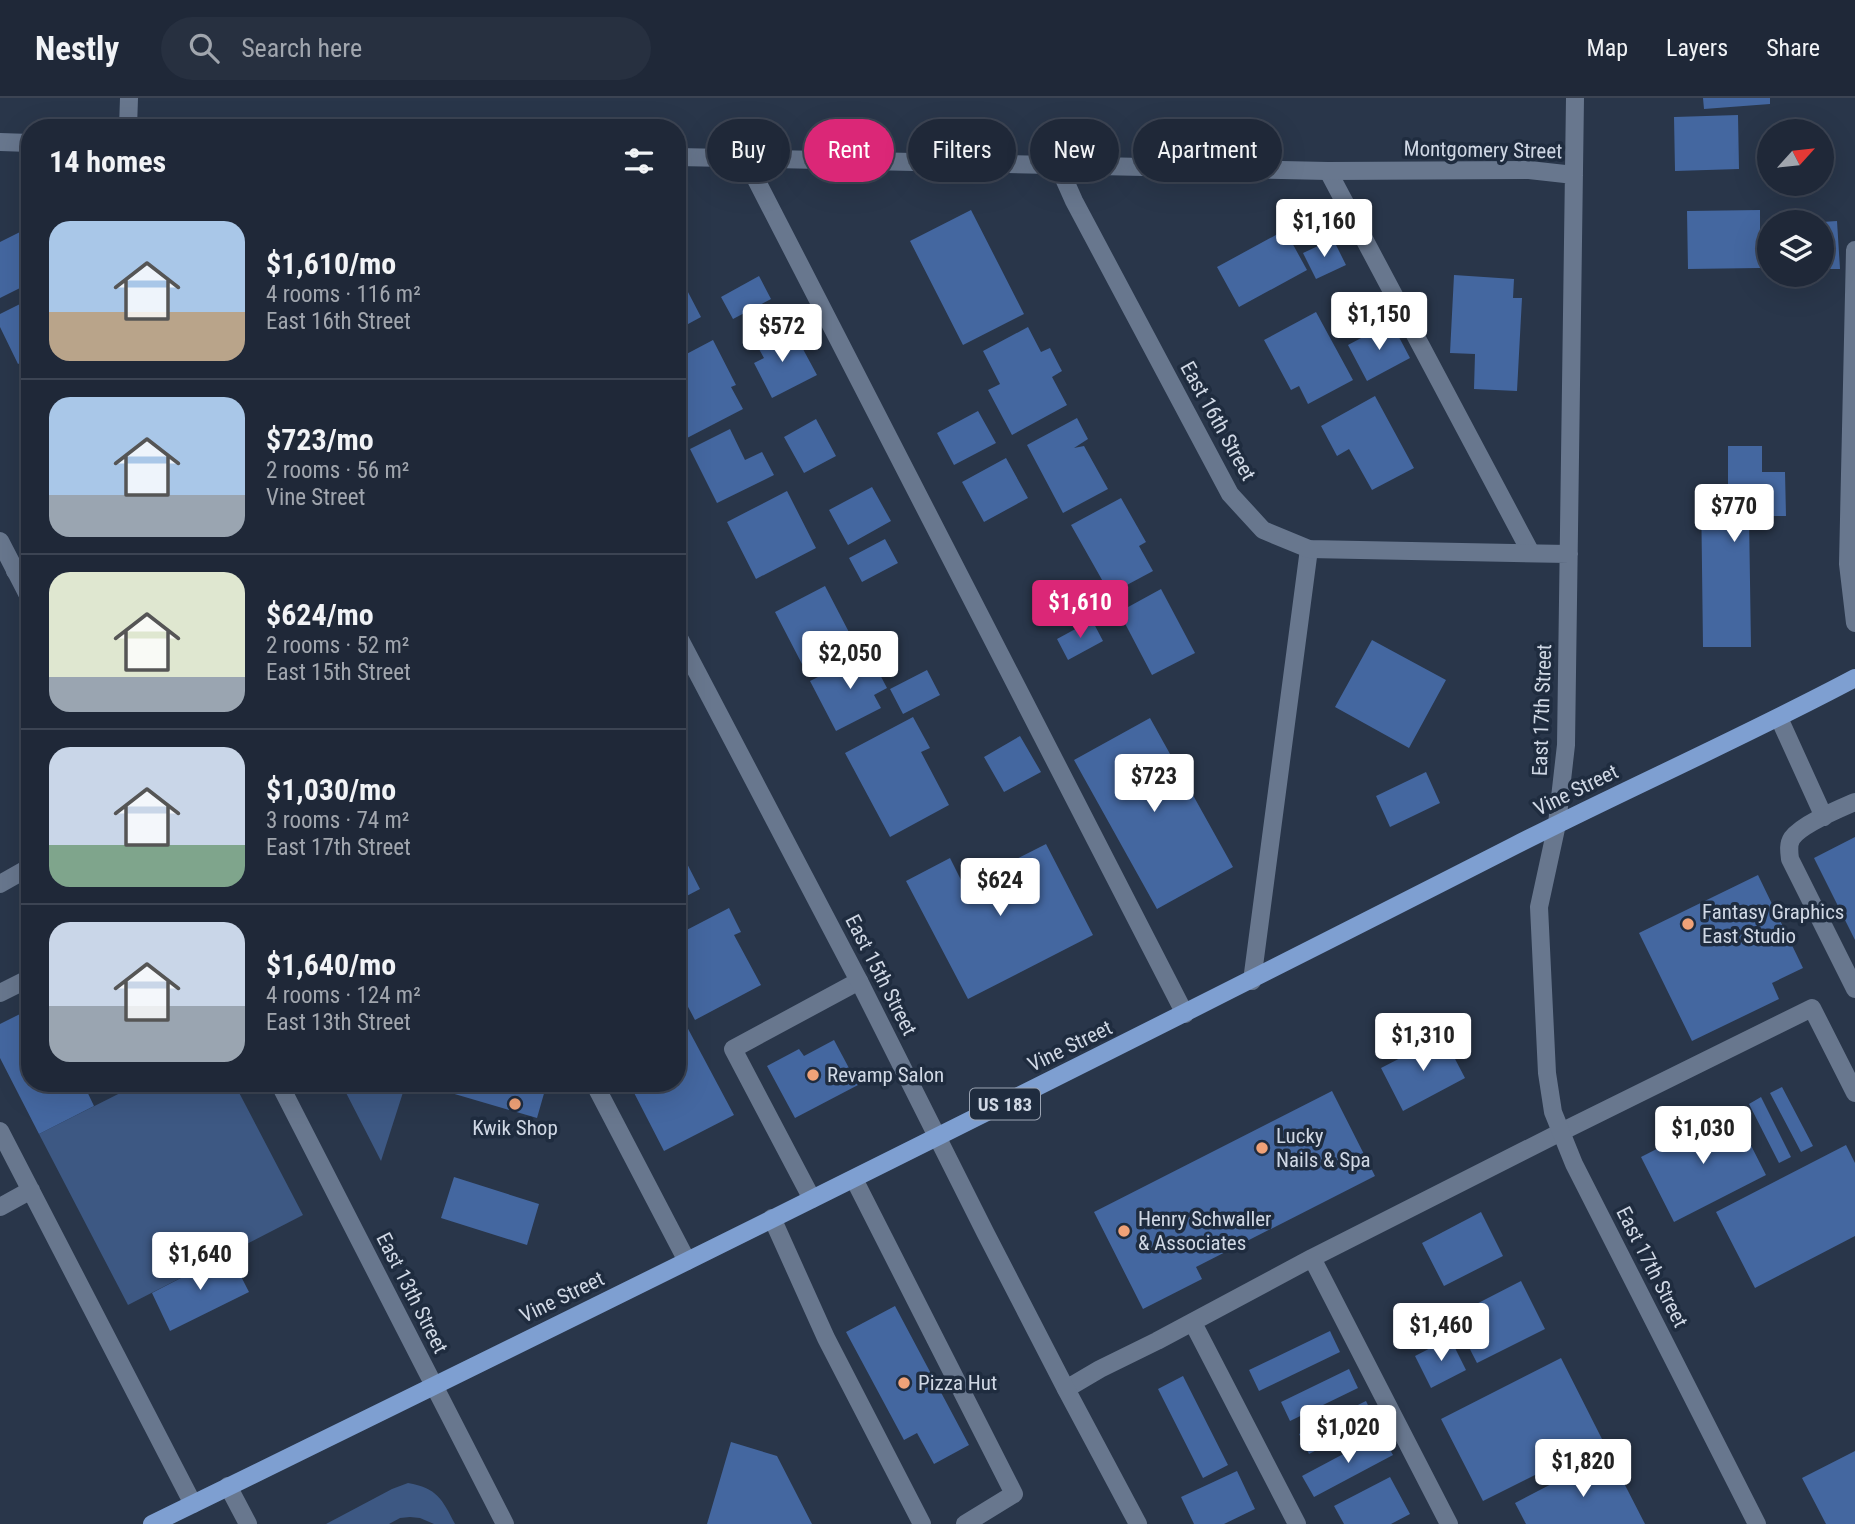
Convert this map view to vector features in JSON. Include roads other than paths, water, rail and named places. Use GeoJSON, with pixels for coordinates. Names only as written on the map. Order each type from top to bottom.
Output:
{"type":"FeatureCollection","features":[{"type":"Feature","properties":{"kind":"main road","name":"Vine Street"},"geometry":{"type":"LineString","coordinates":[[152,1524],[1252,981],[1557,824],[1779,718],[1855,678]]}},
{"type":"Feature","properties":{"kind":"street"},"geometry":{"type":"LineString","coordinates":[[128,119],[129,98]]}},
{"type":"Feature","properties":{"kind":"street","name":"East 17th Street"},"geometry":{"type":"LineString","coordinates":[[1575,98],[1566,745],[1557,824],[1539,907],[1547,1073],[1553,1112],[1574,1164],[1757,1524]]}},
{"type":"Feature","properties":{"kind":"street"},"geometry":{"type":"LineString","coordinates":[[0,142],[21,143]]}},
{"type":"Feature","properties":{"kind":"street","name":"Montgomery Street"},"geometry":{"type":"LineString","coordinates":[[686,157],[707,157]]}},
{"type":"Feature","properties":{"kind":"street","name":"Montgomery Street"},"geometry":{"type":"LineString","coordinates":[[790,159],[1030,164]]}},
{"type":"Feature","properties":{"kind":"street","name":"Montgomery Street"},"geometry":{"type":"LineString","coordinates":[[1119,166],[1328,171],[1529,170],[1574,174]]}},
{"type":"Feature","properties":{"kind":"street"},"geometry":{"type":"LineString","coordinates":[[1328,171],[1531,553]]}},
{"type":"Feature","properties":{"kind":"street"},"geometry":{"type":"LineString","coordinates":[[757,182],[1185,1014]]}},
{"type":"Feature","properties":{"kind":"street","name":"East 16th Street"},"geometry":{"type":"LineString","coordinates":[[1066,182],[1230,494],[1263,530],[1309,549],[1569,554]]}},
{"type":"Feature","properties":{"kind":"street"},"geometry":{"type":"LineString","coordinates":[[1855,250],[1848,564],[1855,623]]}},
{"type":"Feature","properties":{"kind":"street"},"geometry":{"type":"LineString","coordinates":[[0,541],[21,566]]}},
{"type":"Feature","properties":{"kind":"street"},"geometry":{"type":"LineString","coordinates":[[1252,981],[1309,549]]}},
{"type":"Feature","properties":{"kind":"street","name":"East 15th Street"},"geometry":{"type":"LineString","coordinates":[[686,651],[859,981],[1137,1524]]}},
{"type":"Feature","properties":{"kind":"street"},"geometry":{"type":"LineString","coordinates":[[1779,718],[1824,817]]}},
{"type":"Feature","properties":{"kind":"street"},"geometry":{"type":"LineString","coordinates":[[1855,802],[1803,828],[1793,837],[1789,846],[1790,859],[1855,989]]}},
{"type":"Feature","properties":{"kind":"street"},"geometry":{"type":"LineString","coordinates":[[0,884],[21,872]]}},
{"type":"Feature","properties":{"kind":"street"},"geometry":{"type":"LineString","coordinates":[[812,1199],[733,1049],[859,981]]}},
{"type":"Feature","properties":{"kind":"street"},"geometry":{"type":"LineString","coordinates":[[0,993],[21,982]]}},
{"type":"Feature","properties":{"kind":"street"},"geometry":{"type":"LineString","coordinates":[[1066,1389],[1312,1258],[1812,1008],[1855,1093]]}},
{"type":"Feature","properties":{"kind":"street","name":"East 13th Street"},"geometry":{"type":"LineString","coordinates":[[284,1092],[505,1524]]}},
{"type":"Feature","properties":{"kind":"street"},"geometry":{"type":"LineString","coordinates":[[599,1092],[687,1261]]}},
{"type":"Feature","properties":{"kind":"street"},"geometry":{"type":"LineString","coordinates":[[0,1131],[193,1504]]}},
{"type":"Feature","properties":{"kind":"street"},"geometry":{"type":"LineString","coordinates":[[854,1178],[1014,1494],[965,1524]]}},
{"type":"Feature","properties":{"kind":"street"},"geometry":{"type":"LineString","coordinates":[[0,1207],[31,1190]]}},
{"type":"Feature","properties":{"kind":"street"},"geometry":{"type":"LineString","coordinates":[[772,1218],[826,1338],[922,1524]]}},
{"type":"Feature","properties":{"kind":"street"},"geometry":{"type":"LineString","coordinates":[[1312,1258],[1449,1524]]}},
{"type":"Feature","properties":{"kind":"street"},"geometry":{"type":"LineString","coordinates":[[1193,1323],[1297,1524]]}},
{"type":"Feature","properties":{"kind":"street"},"geometry":{"type":"LineString","coordinates":[[228,1486],[247,1524]]}},
{"type":"Feature","properties":{"kind":"place","name":"Fantasy Graphics East Studio"},"geometry":{"type":"Point","coordinates":[1688,924]}},
{"type":"Feature","properties":{"kind":"place","name":"Revamp Salon"},"geometry":{"type":"Point","coordinates":[813,1075]}},
{"type":"Feature","properties":{"kind":"place","name":"Kwik Shop"},"geometry":{"type":"Point","coordinates":[515,1104]}},
{"type":"Feature","properties":{"kind":"place","name":"Lucky Nails & Spa"},"geometry":{"type":"Point","coordinates":[1262,1148]}},
{"type":"Feature","properties":{"kind":"place","name":"Henry Schwaller & Associates"},"geometry":{"type":"Point","coordinates":[1124,1231]}},
{"type":"Feature","properties":{"kind":"place","name":"Pizza Hut"},"geometry":{"type":"Point","coordinates":[904,1383]}}]}
